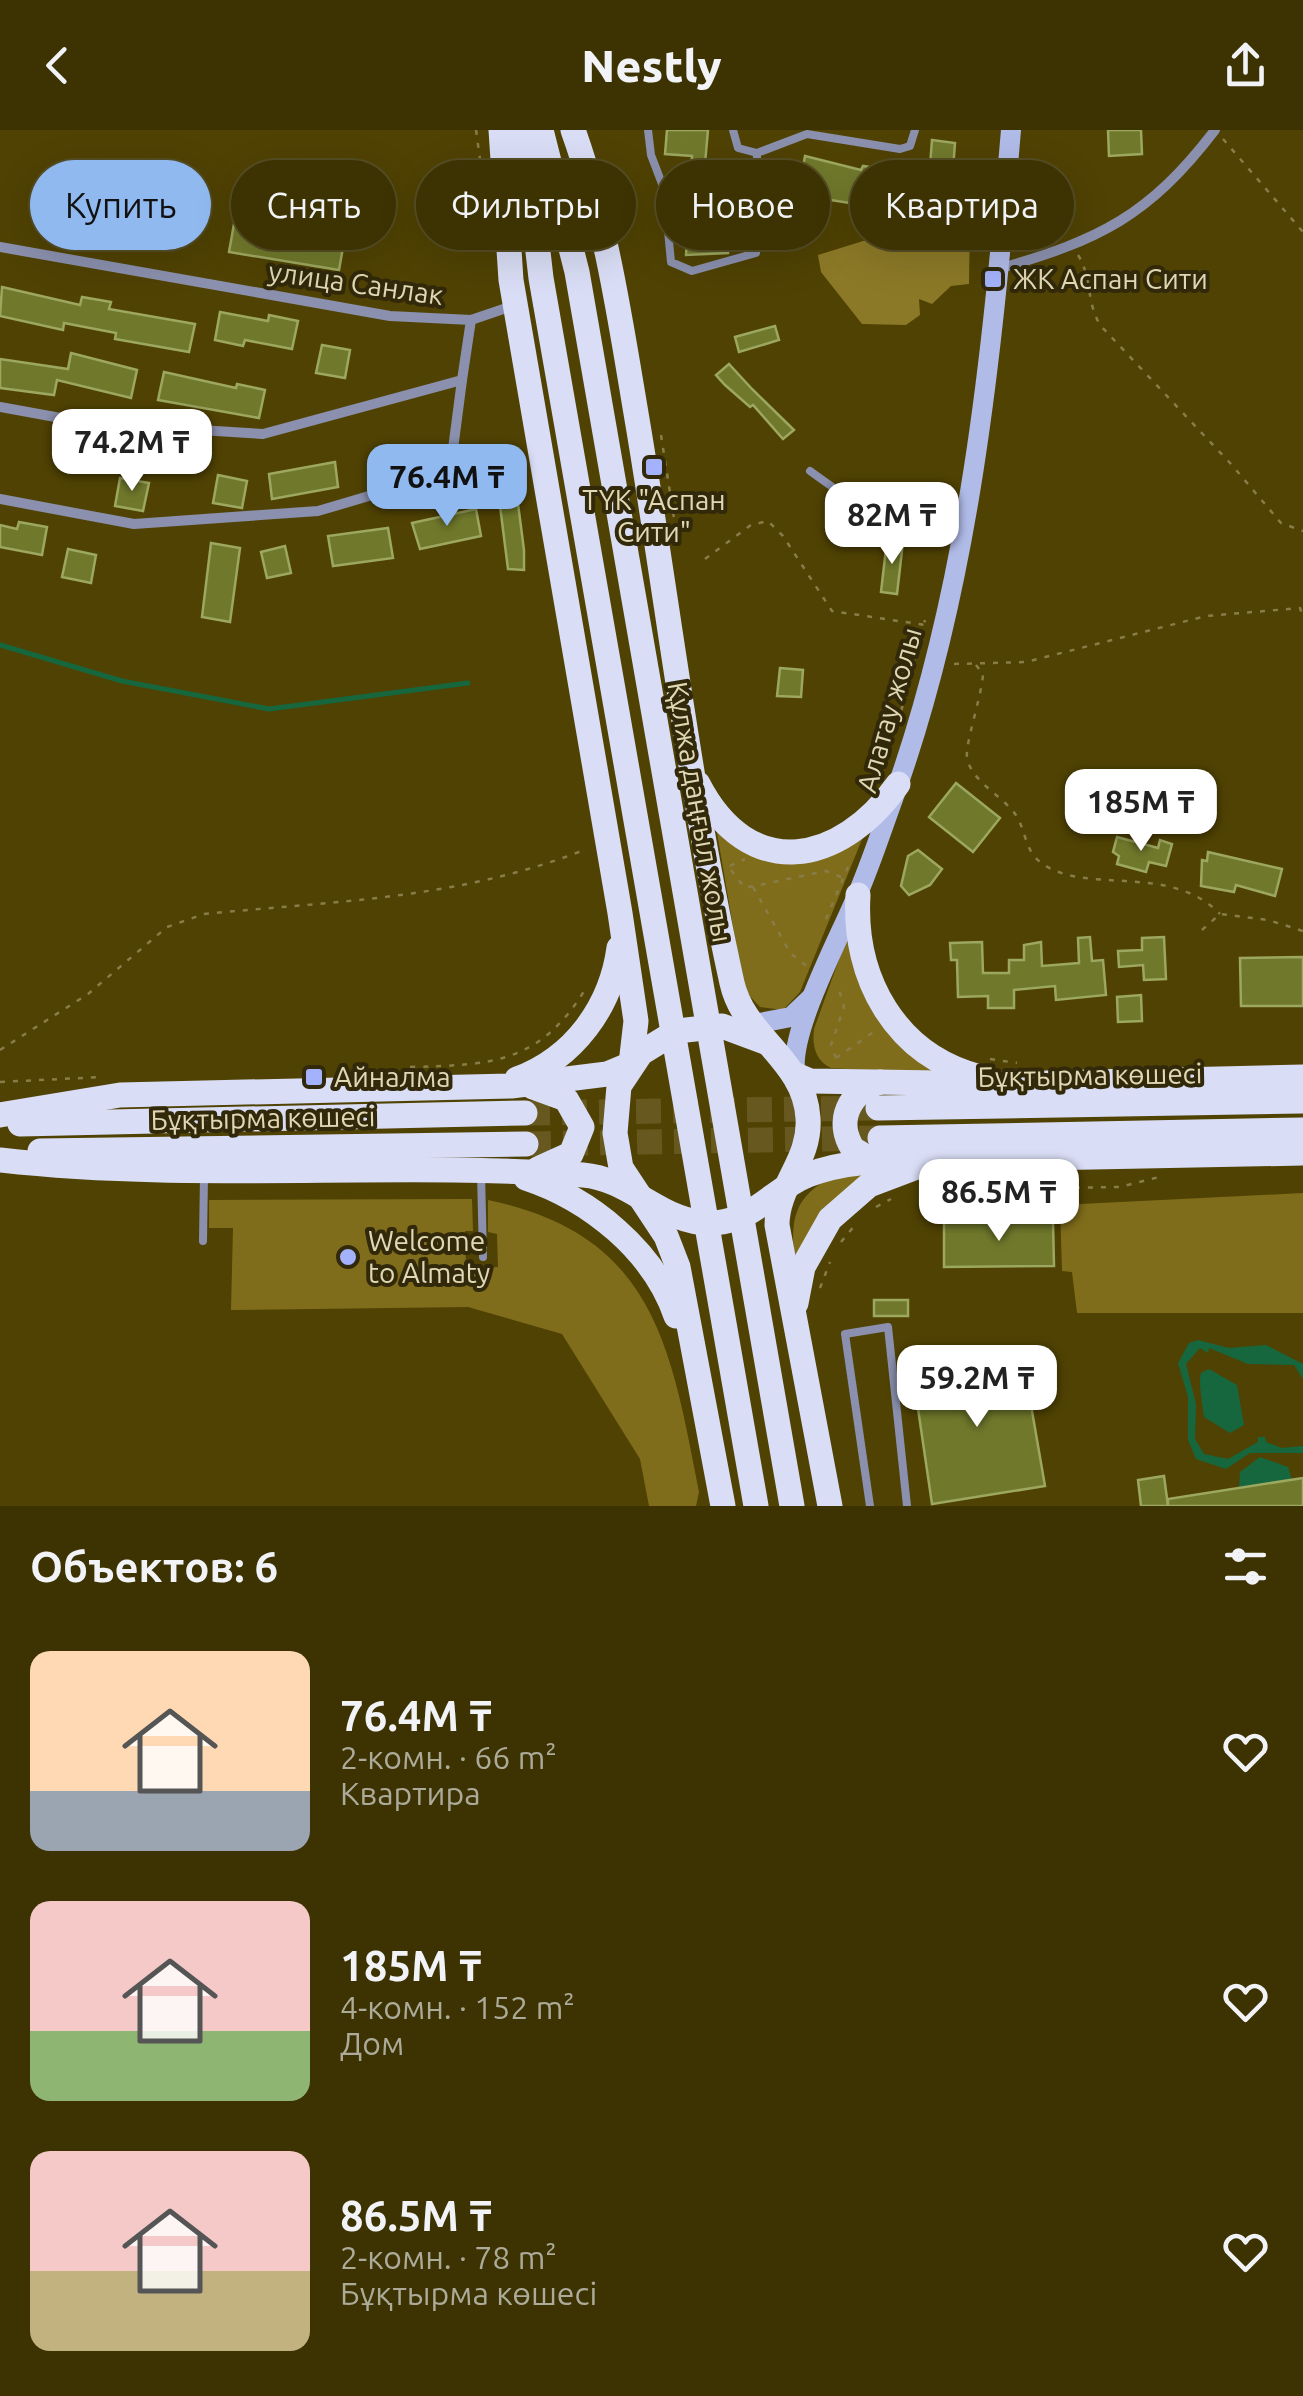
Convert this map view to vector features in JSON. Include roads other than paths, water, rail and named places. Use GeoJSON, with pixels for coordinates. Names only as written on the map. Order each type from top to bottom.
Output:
{"type":"FeatureCollection","features":[{"type":"Feature","properties":{"kind":"main road"},"geometry":{"type":"LineString","coordinates":[[501,130],[502,204],[515,305],[636,1021],[632,1064],[616,1096],[615,1134],[621,1168],[666,1236],[678,1267],[694,1372],[723,1506]]}},
{"type":"Feature","properties":{"kind":"main road"},"geometry":{"type":"LineString","coordinates":[[524,130],[541,278],[756,1506]]}},
{"type":"Feature","properties":{"kind":"main road","name":"Құлжа даңғыл жолы"},"geometry":{"type":"LineString","coordinates":[[541,130],[576,272],[792,1506]]}},
{"type":"Feature","properties":{"kind":"main road"},"geometry":{"type":"LineString","coordinates":[[573,130],[609,256],[662,572],[688,762],[718,862],[734,989],[754,1026],[796,1075],[879,1095]]}},
{"type":"Feature","properties":{"kind":"main road","name":"Алатау жолы"},"geometry":{"type":"LineString","coordinates":[[796,1075],[794,1062],[812,996],[850,886],[898,784],[933,661],[976,450],[1011,130]]}},
{"type":"Feature","properties":{"kind":"main road"},"geometry":{"type":"LineString","coordinates":[[688,762],[726,825],[749,842],[782,854],[813,851],[848,835],[874,815],[898,784]]}},
{"type":"Feature","properties":{"kind":"main road"},"geometry":{"type":"LineString","coordinates":[[621,920],[636,956],[651,970],[669,975],[688,969],[707,943],[718,862]]}},
{"type":"Feature","properties":{"kind":"main road"},"geometry":{"type":"LineString","coordinates":[[850,886],[863,968],[891,1019],[932,1056],[968,1074],[1004,1084]]}},
{"type":"Feature","properties":{"kind":"main road"},"geometry":{"type":"LineString","coordinates":[[500,1087],[534,1072],[587,1029],[616,969],[621,920]]}},
{"type":"Feature","properties":{"kind":"main road"},"geometry":{"type":"LineString","coordinates":[[0,1115],[120,1096],[500,1087],[607,1074],[632,1064],[663,1036],[692,1027],[754,1026],[790,1017],[812,996]]}},
{"type":"Feature","properties":{"kind":"main road"},"geometry":{"type":"LineString","coordinates":[[722,1026],[751,1034],[776,1051]]}},
{"type":"Feature","properties":{"kind":"main road"},"geometry":{"type":"LineString","coordinates":[[796,1075],[807,1108],[808,1133],[802,1158],[778,1205],[778,1225],[830,1506]]}},
{"type":"Feature","properties":{"kind":"main road"},"geometry":{"type":"LineString","coordinates":[[1303,1077],[1004,1084],[879,1095],[854,1098],[844,1125],[853,1149],[878,1150],[1303,1130]]}},
{"type":"Feature","properties":{"kind":"main road"},"geometry":{"type":"LineString","coordinates":[[0,1160],[117,1172],[548,1168],[578,1145],[582,1127],[573,1107],[558,1093],[500,1087]]}},
{"type":"Feature","properties":{"kind":"main road","name":"Бұқтырма көшесі"},"geometry":{"type":"LineString","coordinates":[[879,1095],[1303,1101]]}},
{"type":"Feature","properties":{"kind":"main road","name":"Бұқтырма көшесі"},"geometry":{"type":"LineString","coordinates":[[0,1125],[525,1113]]}},
{"type":"Feature","properties":{"kind":"main road","name":"Бұқтырма көшесі"},"geometry":{"type":"LineString","coordinates":[[0,1152],[526,1144]]}},
{"type":"Feature","properties":{"kind":"main road"},"geometry":{"type":"LineString","coordinates":[[497,1169],[594,1176],[638,1192],[669,1215],[711,1223],[753,1213],[787,1186],[878,1150],[934,1160],[1303,1153]]}},
{"type":"Feature","properties":{"kind":"main road"},"geometry":{"type":"LineString","coordinates":[[793,1318],[804,1267],[830,1219],[869,1185],[934,1160]]}},
{"type":"Feature","properties":{"kind":"main road"},"geometry":{"type":"LineString","coordinates":[[497,1169],[578,1203],[634,1249],[668,1296],[694,1372]]}},
{"type":"Feature","properties":{"kind":"main road"},"geometry":{"type":"LineString","coordinates":[[714,1456],[720,1398],[734,1378],[748,1370],[760,1369],[785,1378],[802,1400],[816,1434]]}},
{"type":"Feature","properties":{"kind":"street"},"geometry":{"type":"LineString","coordinates":[[997,270],[1073,248],[1171,184],[1215,130]]}},
{"type":"Feature","properties":{"kind":"street","name":"улица Санлак"},"geometry":{"type":"LineString","coordinates":[[0,247],[390,316],[471,320]]}},
{"type":"Feature","properties":{"kind":"street"},"geometry":{"type":"LineString","coordinates":[[0,499],[134,524],[318,510],[450,472],[471,320],[515,305]]}},
{"type":"Feature","properties":{"kind":"street"},"geometry":{"type":"LineString","coordinates":[[0,407],[88,423],[263,434],[462,380]]}},
{"type":"Feature","properties":{"kind":"lane"},"geometry":{"type":"LineString","coordinates":[[648,130],[651,155],[664,189],[671,262],[692,271],[756,254],[757,152]]}},
{"type":"Feature","properties":{"kind":"lane"},"geometry":{"type":"LineString","coordinates":[[733,130],[738,148],[757,152],[796,134],[900,150],[910,146],[915,130]]}},
{"type":"Feature","properties":{"kind":"lane"},"geometry":{"type":"LineString","coordinates":[[810,471],[892,529],[960,540]]}},
{"type":"Feature","properties":{"kind":"lane"},"geometry":{"type":"LineString","coordinates":[[482,1257],[497,1169]]}},
{"type":"Feature","properties":{"kind":"lane"},"geometry":{"type":"LineString","coordinates":[[203,1241],[204,1171]]}},
{"type":"Feature","properties":{"kind":"lane"},"geometry":{"type":"LineString","coordinates":[[870,1506],[845,1334],[888,1327],[907,1506]]}},
{"type":"Feature","properties":{"kind":"waterway"},"geometry":{"type":"LineString","coordinates":[[0,645],[122,681],[269,709],[468,683]]}},
{"type":"Feature","properties":{"kind":"tunnel"},"geometry":{"type":"LineString","coordinates":[[525,1113],[878,1108]]}},
{"type":"Feature","properties":{"kind":"tunnel"},"geometry":{"type":"LineString","coordinates":[[526,1144],[880,1138]]}},
{"type":"Feature","properties":{"kind":"place","name":"ЖК Аспан Сити"},"geometry":{"type":"Point","coordinates":[993,279]}},
{"type":"Feature","properties":{"kind":"place","name":"ТҮК \"Аспан Сити\""},"geometry":{"type":"Point","coordinates":[654,467]}},
{"type":"Feature","properties":{"kind":"place","name":"Айналма"},"geometry":{"type":"Point","coordinates":[314,1077]}},
{"type":"Feature","properties":{"kind":"place","name":"Welcome to Almaty"},"geometry":{"type":"Point","coordinates":[348,1257]}}]}
